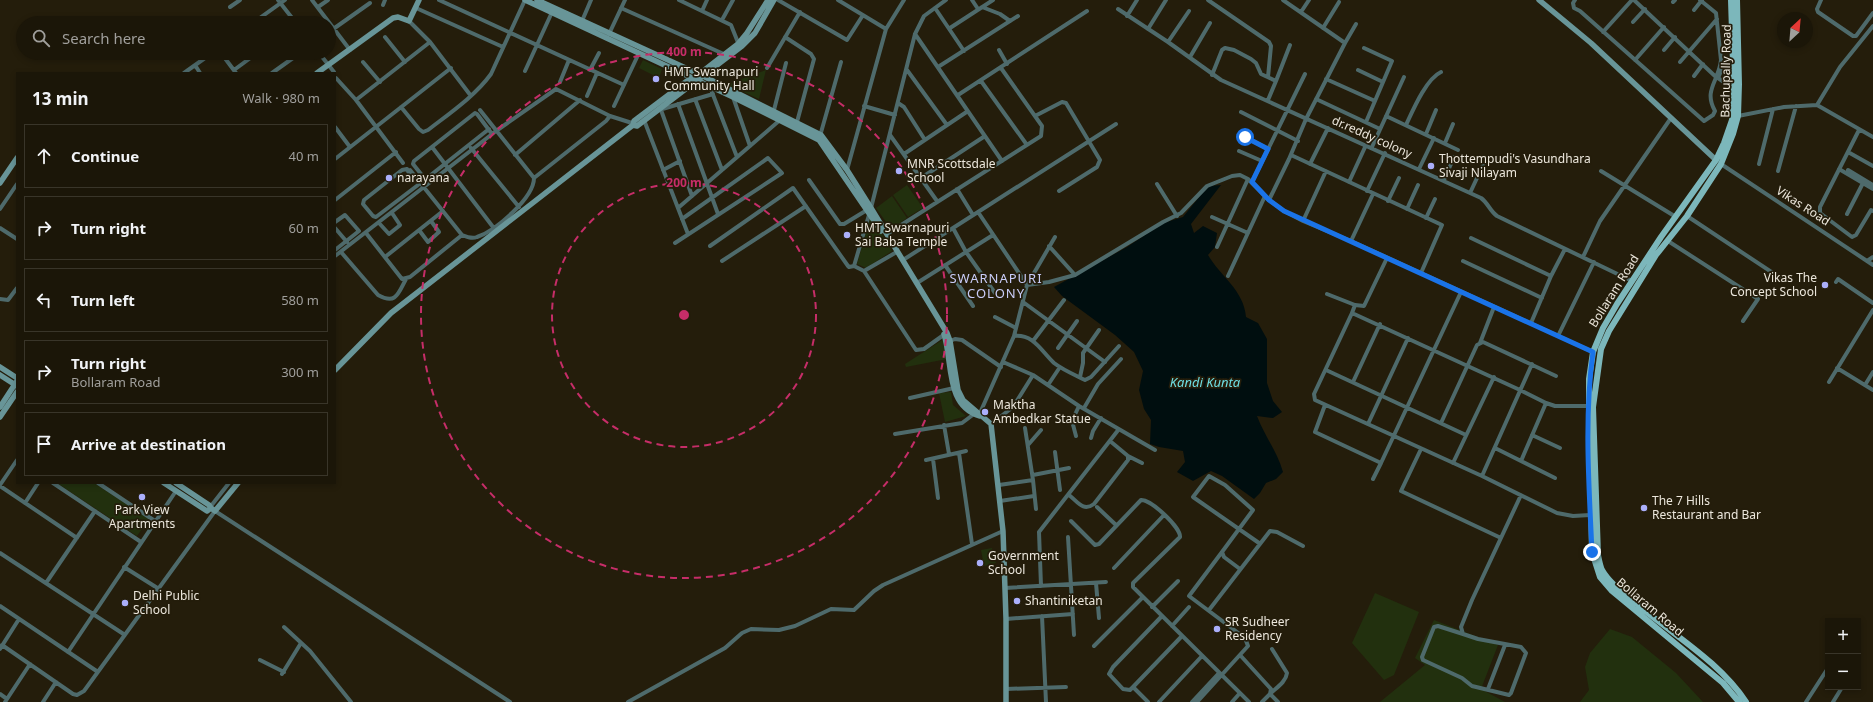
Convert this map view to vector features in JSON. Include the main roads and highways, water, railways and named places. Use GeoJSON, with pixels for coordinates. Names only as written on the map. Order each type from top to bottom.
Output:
{"type":"FeatureCollection","features":[{"type":"Feature","properties":{"kind":"main road","name":"Bachupally Road"},"geometry":{"type":"LineString","coordinates":[[1718,162],[1734,134],[1738,116],[1736,39],[1731,0]]}},
{"type":"Feature","properties":{"kind":"main road","name":"Bachupally Road"},"geometry":{"type":"LineString","coordinates":[[1718,162],[1732,120],[1737,0]]}},
{"type":"Feature","properties":{"kind":"main road","name":"Bollaram Road"},"geometry":{"type":"LineString","coordinates":[[1718,162],[1687,216],[1656,255],[1612,326],[1601,349],[1593,407],[1590,515],[1592,552],[1600,577],[1612,591],[1723,683],[1739,702]]}},
{"type":"Feature","properties":{"kind":"main road","name":"Bollaram Road"},"geometry":{"type":"LineString","coordinates":[[1718,162],[1676,217],[1632,281],[1603,328],[1593,352],[1589,379],[1589,406],[1598,555],[1602,570],[1616,587],[1655,620],[1694,649],[1717,670],[1732,684],[1746,702]]}},
{"type":"Feature","properties":{"kind":"water","name":"Kandi Kunta"},"geometry":{"type":"Polygon","coordinates":[[[1221,185],[1191,224],[1194,233],[1203,226],[1217,233],[1215,247],[1208,255],[1241,299],[1246,317],[1258,323],[1267,339],[1267,383],[1273,401],[1282,412],[1273,418],[1257,416],[1278,457],[1283,472],[1276,479],[1266,483],[1254,499],[1222,476],[1211,471],[1193,481],[1177,472],[1185,462],[1183,451],[1150,444],[1151,420],[1144,409],[1139,390],[1143,371],[1134,352],[1115,335],[1062,296],[1054,287],[1127,247],[1163,223],[1183,217],[1208,186],[1221,185]]]}},
{"type":"Feature","properties":{"kind":"place","name":"HMT Swarnapuri Community Hall"},"geometry":{"type":"Point","coordinates":[656,79]}},
{"type":"Feature","properties":{"kind":"place","name":"Thottempudi's Vasundhara Sivaji Nilayam"},"geometry":{"type":"Point","coordinates":[1431,166]}},
{"type":"Feature","properties":{"kind":"place","name":"MNR Scottsdale School"},"geometry":{"type":"Point","coordinates":[899,171]}},
{"type":"Feature","properties":{"kind":"place","name":"narayana"},"geometry":{"type":"Point","coordinates":[389,178]}},
{"type":"Feature","properties":{"kind":"place","name":"HMT Swarnapuri Sai Baba Temple"},"geometry":{"type":"Point","coordinates":[847,235]}},
{"type":"Feature","properties":{"kind":"place","name":"Vikas The Concept School"},"geometry":{"type":"Point","coordinates":[1825,285]}},
{"type":"Feature","properties":{"kind":"place","name":"Maktha Ambedkar Statue"},"geometry":{"type":"Point","coordinates":[985,412]}},
{"type":"Feature","properties":{"kind":"place","name":"Park View Apartments"},"geometry":{"type":"Point","coordinates":[142,497]}},
{"type":"Feature","properties":{"kind":"place","name":"The 7 Hills Restaurant and Bar"},"geometry":{"type":"Point","coordinates":[1644,508]}},
{"type":"Feature","properties":{"kind":"place","name":"Government School"},"geometry":{"type":"Point","coordinates":[980,563]}},
{"type":"Feature","properties":{"kind":"place","name":"Shantiniketan"},"geometry":{"type":"Point","coordinates":[1017,601]}},
{"type":"Feature","properties":{"kind":"place","name":"Delhi Public School"},"geometry":{"type":"Point","coordinates":[125,603]}},
{"type":"Feature","properties":{"kind":"place","name":"SR Sudheer Residency"},"geometry":{"type":"Point","coordinates":[1217,629]}},
{"type":"Feature","properties":{"kind":"district","name":"SWARNAPURI COLONY"},"geometry":{"type":"Point","coordinates":[996,286]}}]}
